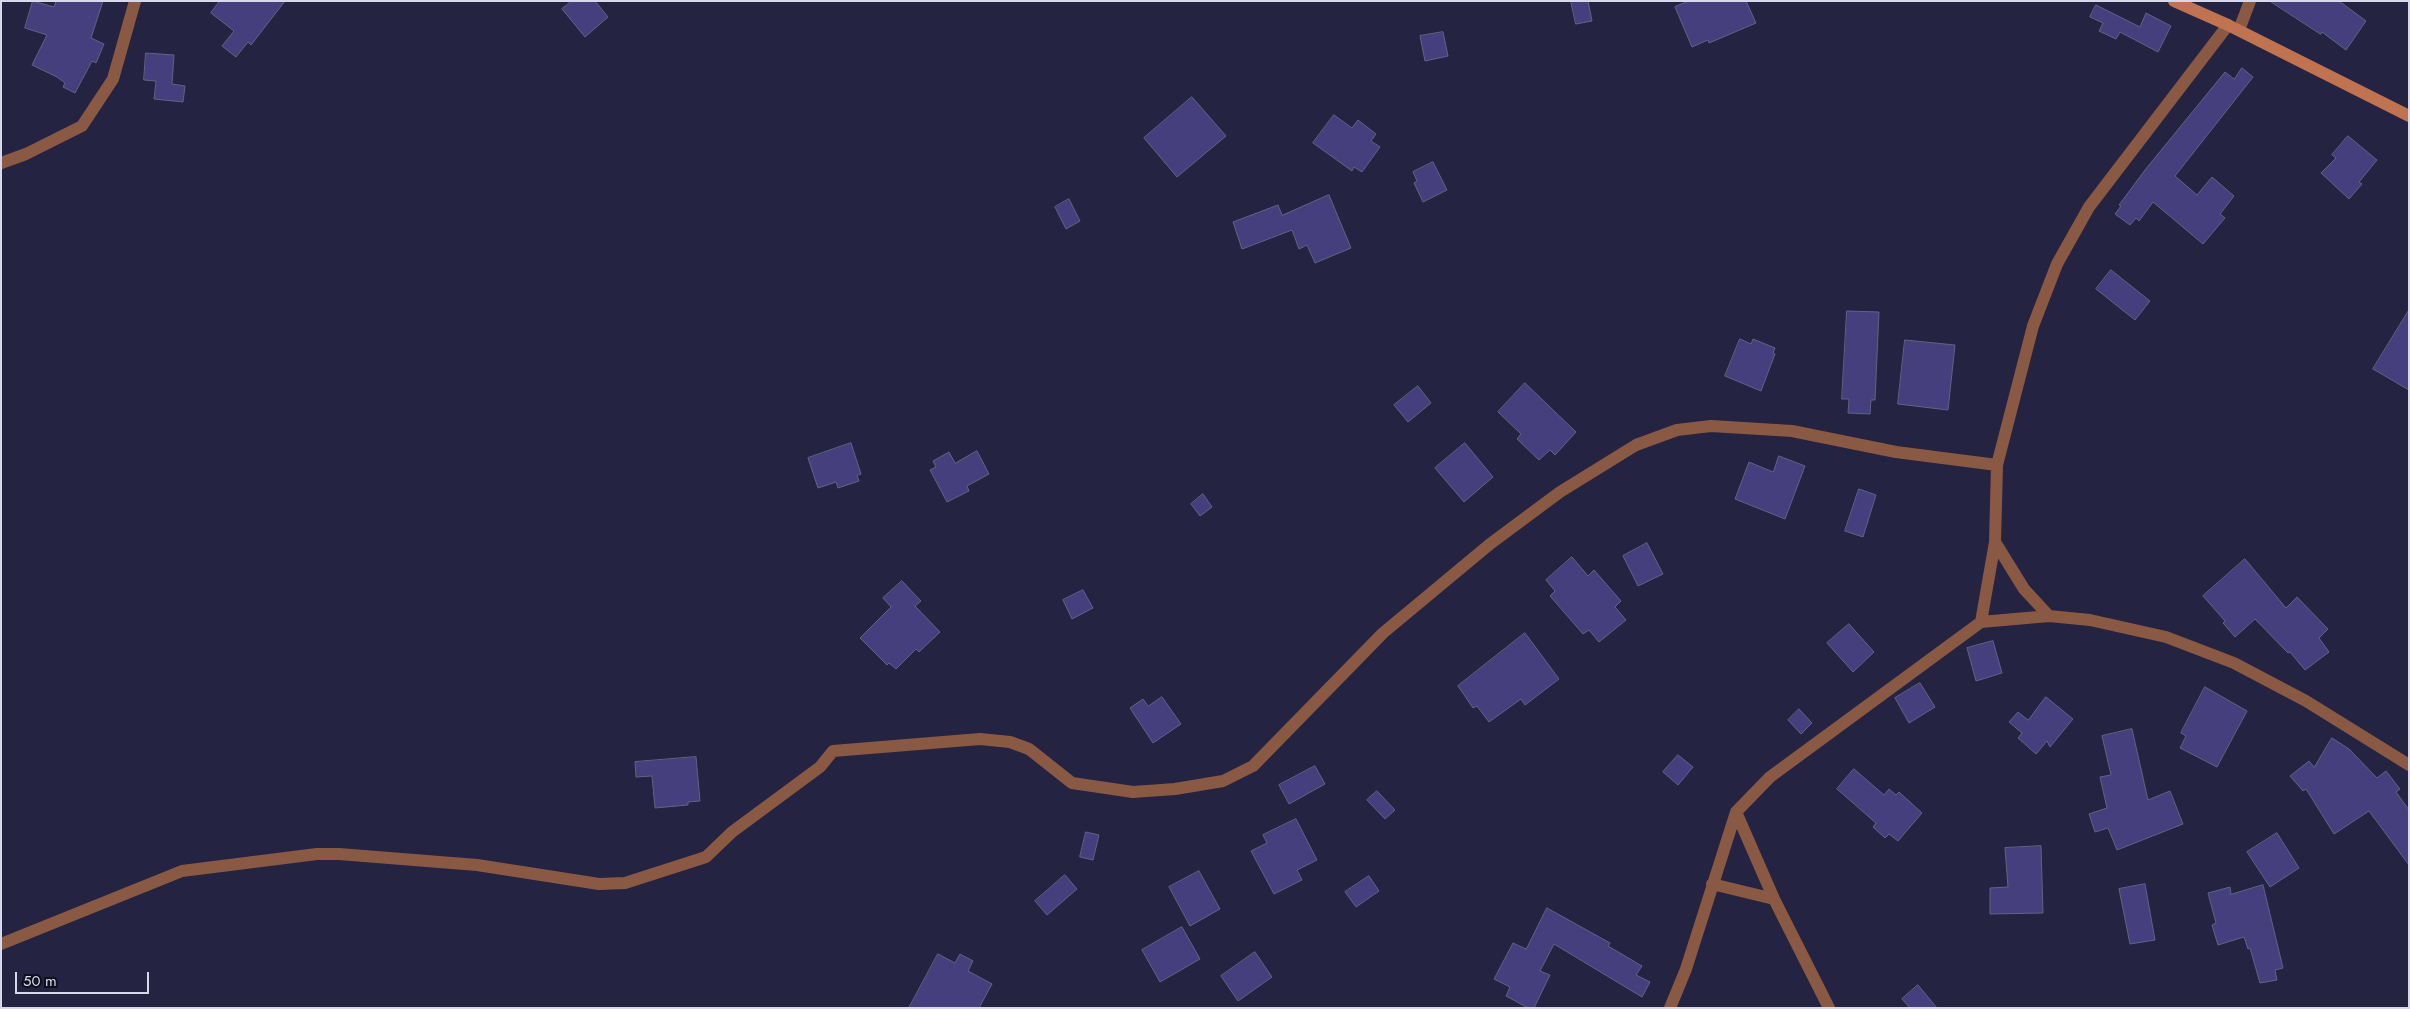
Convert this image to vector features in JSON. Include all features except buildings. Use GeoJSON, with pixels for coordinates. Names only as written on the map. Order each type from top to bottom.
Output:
{"type":"FeatureCollection","features":[{"type":"Feature","properties":{"kind":"street"},"geometry":{"type":"LineString","coordinates":[[1,163],[26,154],[82,126],[114,79],[135,1]]}},
{"type":"Feature","properties":{"kind":"street"},"geometry":{"type":"LineString","coordinates":[[2174,1],[2234,28],[2409,116]]}},
{"type":"Feature","properties":{"kind":"street"},"geometry":{"type":"LineString","coordinates":[[1981,622],[1995,542],[1997,465],[2030,335],[2058,264],[2089,207],[2234,28],[2250,1]]}},
{"type":"Feature","properties":{"kind":"street"},"geometry":{"type":"LineString","coordinates":[[1,944],[182,871],[317,854],[477,864],[599,884],[625,883],[706,857],[732,832],[820,767],[833,751],[980,739],[1010,742],[1029,749],[1072,784],[1134,792],[1175,789],[1223,781],[1253,766],[1383,633],[1490,544],[1560,492],[1636,445],[1677,430],[1711,426],[1792,431],[1896,452],[1997,465]]}},
{"type":"Feature","properties":{"kind":"street"},"geometry":{"type":"LineString","coordinates":[[1995,542],[2024,589],[2049,616]]}},
{"type":"Feature","properties":{"kind":"street"},"geometry":{"type":"LineString","coordinates":[[1670,1008],[1686,969],[1736,812],[1770,777],[1981,622],[2049,616],[2090,620],[2166,637],[2234,663],[2306,701],[2409,765]]}},
{"type":"Feature","properties":{"kind":"street"},"geometry":{"type":"LineString","coordinates":[[1736,812],[1774,899],[1829,1008]]}},
{"type":"Feature","properties":{"kind":"street"},"geometry":{"type":"LineString","coordinates":[[1712,884],[1774,899]]}}]}
